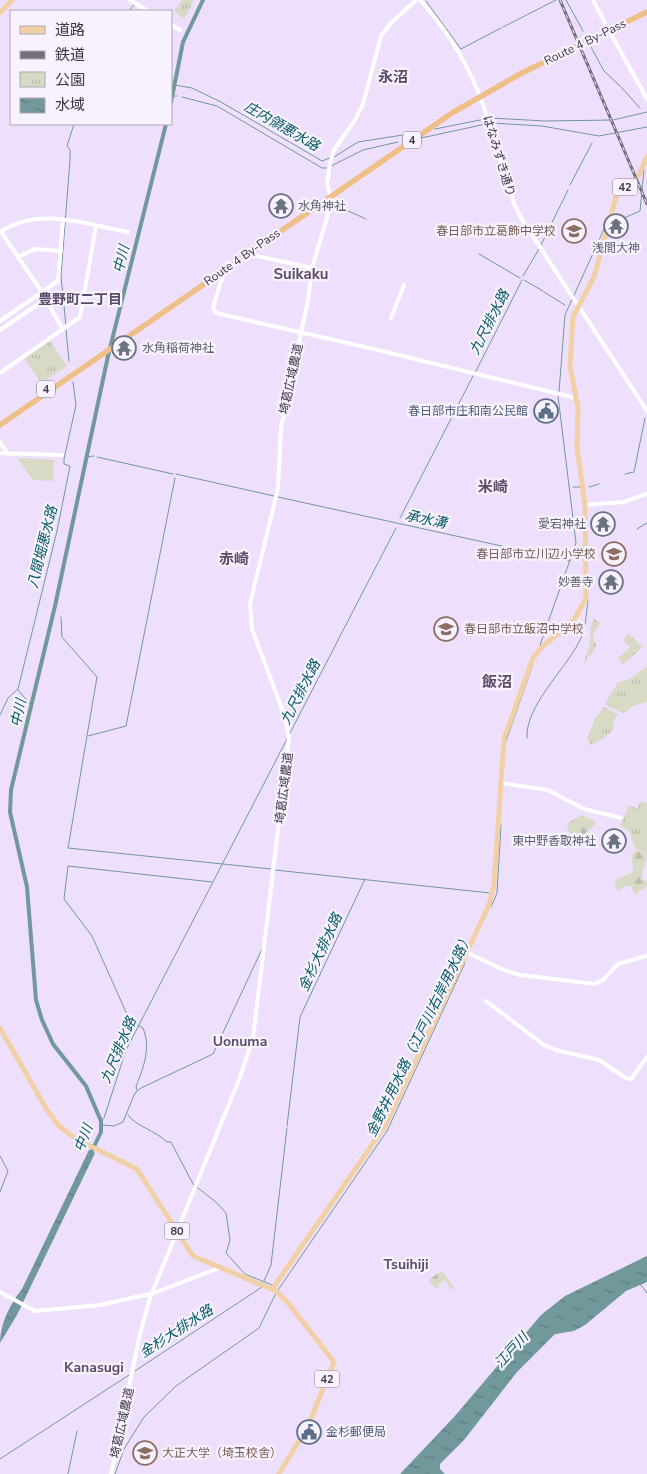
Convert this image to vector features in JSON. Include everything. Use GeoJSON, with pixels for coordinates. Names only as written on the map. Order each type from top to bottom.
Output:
{"type":"FeatureCollection","features":[{"type":"Feature","properties":{"kind":"highway","name":"Route 4 By-Pass"},"geometry":{"type":"LineString","coordinates":[[0,420],[479,94],[647,8]]}},
{"type":"Feature","properties":{"kind":"highway","name":"Route 4 By-Pass"},"geometry":{"type":"LineString","coordinates":[[577,44],[647,12]]}},
{"type":"Feature","properties":{"kind":"highway","name":"Route 4 By-Pass"},"geometry":{"type":"LineString","coordinates":[[226,266],[250,252],[330,195]]}},
{"type":"Feature","properties":{"kind":"highway","name":"Route 4 By-Pass"},"geometry":{"type":"LineString","coordinates":[[0,424],[91,359]]}},
{"type":"Feature","properties":{"kind":"main road"},"geometry":{"type":"LineString","coordinates":[[0,13],[12,0]]}},
{"type":"Feature","properties":{"kind":"main road","name":"42"},"geometry":{"type":"LineString","coordinates":[[279,1474],[308,1426],[334,1362],[289,1304],[276,1291],[382,1131],[493,894],[505,735],[530,664],[541,648],[574,620],[586,598],[585,505],[577,458],[578,414],[570,366],[573,317],[594,277],[618,194],[637,177],[645,166],[647,156]]}},
{"type":"Feature","properties":{"kind":"main road","name":"80"},"geometry":{"type":"LineString","coordinates":[[0,1028],[51,1116],[68,1134],[140,1171],[193,1256],[276,1291]]}},
{"type":"Feature","properties":{"kind":"street"},"geometry":{"type":"LineString","coordinates":[[130,0],[146,10]]}},
{"type":"Feature","properties":{"kind":"street","name":"埼葛広域農道"},"geometry":{"type":"LineString","coordinates":[[111,1474],[140,1334],[151,1294],[240,1077],[256,1023],[289,741],[285,717],[252,629],[250,608],[278,488],[280,433],[301,334],[312,268],[332,204],[327,184],[329,165],[331,158],[363,104],[378,43],[383,32],[416,0]]}},
{"type":"Feature","properties":{"kind":"street","name":"はなみずき通り"},"geometry":{"type":"LineString","coordinates":[[420,0],[454,44],[479,94],[512,199],[540,247],[647,411]]}},
{"type":"Feature","properties":{"kind":"street"},"geometry":{"type":"LineString","coordinates":[[592,0],[605,22]]}},
{"type":"Feature","properties":{"kind":"street"},"geometry":{"type":"LineString","coordinates":[[172,26],[180,30]]}},
{"type":"Feature","properties":{"kind":"street"},"geometry":{"type":"LineString","coordinates":[[611,34],[647,99]]}},
{"type":"Feature","properties":{"kind":"street"},"geometry":{"type":"LineString","coordinates":[[65,328],[1,232],[16,223],[35,218],[65,220],[128,232]]}},
{"type":"Feature","properties":{"kind":"street"},"geometry":{"type":"LineString","coordinates":[[1,318],[58,281],[65,220]]}},
{"type":"Feature","properties":{"kind":"street"},"geometry":{"type":"LineString","coordinates":[[0,374],[81,316],[96,226]]}},
{"type":"Feature","properties":{"kind":"street"},"geometry":{"type":"LineString","coordinates":[[18,257],[35,249],[61,251]]}},
{"type":"Feature","properties":{"kind":"street"},"geometry":{"type":"LineString","coordinates":[[250,252],[252,255],[312,268]]}},
{"type":"Feature","properties":{"kind":"street"},"geometry":{"type":"LineString","coordinates":[[226,266],[213,308],[216,313],[576,398]]}},
{"type":"Feature","properties":{"kind":"street"},"geometry":{"type":"LineString","coordinates":[[391,318],[404,285]]}},
{"type":"Feature","properties":{"kind":"street"},"geometry":{"type":"LineString","coordinates":[[0,330],[46,299]]}},
{"type":"Feature","properties":{"kind":"street"},"geometry":{"type":"LineString","coordinates":[[0,442],[8,454]]}},
{"type":"Feature","properties":{"kind":"street"},"geometry":{"type":"LineString","coordinates":[[0,454],[62,455]]}},
{"type":"Feature","properties":{"kind":"street"},"geometry":{"type":"LineString","coordinates":[[585,505],[624,502],[647,494]]}},
{"type":"Feature","properties":{"kind":"street"},"geometry":{"type":"LineString","coordinates":[[502,783],[548,790],[584,809],[622,818]]}},
{"type":"Feature","properties":{"kind":"street"},"geometry":{"type":"LineString","coordinates":[[466,952],[504,970],[520,975],[595,984],[604,979],[618,964],[647,956]]}},
{"type":"Feature","properties":{"kind":"street"},"geometry":{"type":"LineString","coordinates":[[486,1001],[544,1045],[556,1050],[599,1060],[626,1078],[631,1079],[647,1057]]}},
{"type":"Feature","properties":{"kind":"street"},"geometry":{"type":"LineString","coordinates":[[0,1292],[26,1308],[42,1311],[100,1305],[151,1294],[219,1268]]}},
{"type":"Feature","properties":{"kind":"green space"},"geometry":{"type":"Polygon","coordinates":[[[182,0],[194,0],[184,19],[174,11],[182,0]]]}},
{"type":"Feature","properties":{"kind":"green space"},"geometry":{"type":"Polygon","coordinates":[[[50,341],[67,366],[41,383],[24,358],[50,341]]]}},
{"type":"Feature","properties":{"kind":"green space"},"geometry":{"type":"Polygon","coordinates":[[[17,458],[54,460],[53,481],[33,480],[17,458]]]}},
{"type":"Feature","properties":{"kind":"green space"},"geometry":{"type":"Polygon","coordinates":[[[594,619],[600,623],[593,635],[596,646],[591,655],[587,657],[584,668],[590,645],[591,626],[594,619]]]}},
{"type":"Feature","properties":{"kind":"green space"},"geometry":{"type":"Polygon","coordinates":[[[628,633],[643,647],[623,664],[618,658],[630,647],[623,640],[628,633]]]}},
{"type":"Feature","properties":{"kind":"green space"},"geometry":{"type":"Polygon","coordinates":[[[647,666],[647,702],[632,706],[624,714],[605,704],[618,682],[628,680],[647,666]]]}},
{"type":"Feature","properties":{"kind":"green space"},"geometry":{"type":"Polygon","coordinates":[[[604,707],[618,714],[613,722],[613,730],[603,739],[590,745],[587,738],[595,719],[604,707]]]}},
{"type":"Feature","properties":{"kind":"green space"},"geometry":{"type":"Polygon","coordinates":[[[640,801],[647,803],[647,853],[635,849],[629,831],[620,826],[629,805],[638,809],[640,801]]]}},
{"type":"Feature","properties":{"kind":"green space"},"geometry":{"type":"Polygon","coordinates":[[[582,815],[593,820],[596,824],[576,842],[567,828],[569,822],[582,815]]]}},
{"type":"Feature","properties":{"kind":"green space"},"geometry":{"type":"Polygon","coordinates":[[[635,850],[647,854],[642,878],[647,882],[647,886],[635,895],[631,886],[626,886],[617,891],[615,880],[633,872],[632,856],[635,850]]]}},
{"type":"Feature","properties":{"kind":"green space"},"geometry":{"type":"Polygon","coordinates":[[[442,1271],[454,1287],[450,1290],[446,1280],[438,1284],[439,1287],[436,1289],[428,1280],[442,1271]]]}},
{"type":"Feature","properties":{"kind":"water"},"geometry":{"type":"Polygon","coordinates":[[[89,1150],[95,1153],[17,1315],[0,1343],[6,1315],[22,1289],[89,1150]]]}},
{"type":"Feature","properties":{"kind":"water"},"geometry":{"type":"Polygon","coordinates":[[[647,1256],[647,1282],[626,1291],[585,1325],[574,1331],[555,1334],[517,1372],[464,1440],[440,1464],[440,1469],[445,1474],[400,1474],[454,1417],[541,1315],[565,1296],[647,1256]]]}},
{"type":"Feature","properties":{"kind":"waterway","name":"中川"},"geometry":{"type":"LineString","coordinates":[[172,97],[183,42],[203,0]]}},
{"type":"Feature","properties":{"kind":"waterway"},"geometry":{"type":"LineString","coordinates":[[503,27],[556,0]]}},
{"type":"Feature","properties":{"kind":"waterway"},"geometry":{"type":"LineString","coordinates":[[566,0],[583,31]]}},
{"type":"Feature","properties":{"kind":"waterway"},"geometry":{"type":"LineString","coordinates":[[426,1],[461,49],[501,28]]}},
{"type":"Feature","properties":{"kind":"waterway","name":"八間堀悪水路"},"geometry":{"type":"LineString","coordinates":[[130,10],[134,5]]}},
{"type":"Feature","properties":{"kind":"waterway"},"geometry":{"type":"LineString","coordinates":[[591,47],[604,71],[620,86]]}},
{"type":"Feature","properties":{"kind":"waterway","name":"庄内領悪水路"},"geometry":{"type":"LineString","coordinates":[[175,85],[192,88],[221,102],[322,161],[330,158]]}},
{"type":"Feature","properties":{"kind":"waterway"},"geometry":{"type":"LineString","coordinates":[[621,87],[640,108]]}},
{"type":"Feature","properties":{"kind":"waterway"},"geometry":{"type":"LineString","coordinates":[[182,97],[217,106],[322,168],[327,168]]}},
{"type":"Feature","properties":{"kind":"waterway","name":"庄内領悪水路"},"geometry":{"type":"LineString","coordinates":[[491,118],[545,121],[613,120],[647,112]]}},
{"type":"Feature","properties":{"kind":"waterway","name":"庄内領悪水路"},"geometry":{"type":"LineString","coordinates":[[435,129],[485,119]]}},
{"type":"Feature","properties":{"kind":"waterway"},"geometry":{"type":"LineString","coordinates":[[492,123],[542,126],[599,136],[647,127]]}},
{"type":"Feature","properties":{"kind":"waterway"},"geometry":{"type":"LineString","coordinates":[[421,138],[486,124]]}},
{"type":"Feature","properties":{"kind":"waterway","name":"八間堀悪水路"},"geometry":{"type":"LineString","coordinates":[[66,326],[61,276],[70,160],[70,150],[67,146],[74,125]]}},
{"type":"Feature","properties":{"kind":"waterway","name":"中川"},"geometry":{"type":"LineString","coordinates":[[90,1155],[101,1132],[101,1121],[86,1086],[53,1044],[42,1020],[36,1000],[27,887],[10,812],[11,790],[55,606],[108,356],[166,125]]}},
{"type":"Feature","properties":{"kind":"waterway","name":"庄内領悪水路"},"geometry":{"type":"LineString","coordinates":[[334,157],[358,142],[409,134]]}},
{"type":"Feature","properties":{"kind":"waterway"},"geometry":{"type":"LineString","coordinates":[[331,166],[363,150],[398,142]]}},
{"type":"Feature","properties":{"kind":"waterway","name":"九尺排水路"},"geometry":{"type":"LineString","coordinates":[[570,185],[592,143]]}},
{"type":"Feature","properties":{"kind":"waterway","name":"金野井用水路（江戸川右岸用水路）"},"geometry":{"type":"LineString","coordinates":[[610,224],[640,211],[644,170]]}},
{"type":"Feature","properties":{"kind":"waterway","name":"九尺排水路"},"geometry":{"type":"LineString","coordinates":[[541,245],[568,190]]}},
{"type":"Feature","properties":{"kind":"waterway"},"geometry":{"type":"LineString","coordinates":[[335,205],[366,219]]}},
{"type":"Feature","properties":{"kind":"waterway","name":"金野井用水路（江戸川右岸用水路）"},"geometry":{"type":"LineString","coordinates":[[559,392],[565,315],[605,227]]}},
{"type":"Feature","properties":{"kind":"waterway","name":"九尺排水路"},"geometry":{"type":"LineString","coordinates":[[523,276],[539,249]]}},
{"type":"Feature","properties":{"kind":"waterway"},"geometry":{"type":"LineString","coordinates":[[479,254],[520,278]]}},
{"type":"Feature","properties":{"kind":"waterway","name":"九尺排水路"},"geometry":{"type":"LineString","coordinates":[[475,373],[522,280]]}},
{"type":"Feature","properties":{"kind":"waterway"},"geometry":{"type":"LineString","coordinates":[[524,280],[543,291]]}},
{"type":"Feature","properties":{"kind":"waterway"},"geometry":{"type":"LineString","coordinates":[[544,292],[565,305]]}},
{"type":"Feature","properties":{"kind":"waterway","name":"八間堀悪水路"},"geometry":{"type":"LineString","coordinates":[[66,330],[69,361]]}},
{"type":"Feature","properties":{"kind":"waterway","name":"九尺排水路"},"geometry":{"type":"LineString","coordinates":[[400,518],[473,376]]}},
{"type":"Feature","properties":{"kind":"waterway","name":"八間堀悪水路"},"geometry":{"type":"LineString","coordinates":[[0,715],[8,698],[18,689],[57,531],[70,466],[64,464],[64,459],[76,405],[73,382]]}},
{"type":"Feature","properties":{"kind":"waterway","name":"金野井用水路（江戸川右岸用水路）"},"geometry":{"type":"LineString","coordinates":[[540,645],[576,543],[558,396]]}},
{"type":"Feature","properties":{"kind":"waterway"},"geometry":{"type":"LineString","coordinates":[[625,474],[634,472],[645,418]]}},
{"type":"Feature","properties":{"kind":"waterway","name":"承水溝"},"geometry":{"type":"LineString","coordinates":[[86,457],[94,456]]}},
{"type":"Feature","properties":{"kind":"waterway","name":"承水溝"},"geometry":{"type":"LineString","coordinates":[[97,457],[173,474]]}},
{"type":"Feature","properties":{"kind":"waterway","name":"承水溝"},"geometry":{"type":"LineString","coordinates":[[176,474],[274,496]]}},
{"type":"Feature","properties":{"kind":"waterway"},"geometry":{"type":"LineString","coordinates":[[88,736],[126,726],[175,478]]}},
{"type":"Feature","properties":{"kind":"waterway"},"geometry":{"type":"LineString","coordinates":[[589,487],[599,484]]}},
{"type":"Feature","properties":{"kind":"waterway"},"geometry":{"type":"LineString","coordinates":[[573,487],[581,487]]}},
{"type":"Feature","properties":{"kind":"waterway","name":"承水溝"},"geometry":{"type":"LineString","coordinates":[[278,497],[570,561]]}},
{"type":"Feature","properties":{"kind":"waterway"},"geometry":{"type":"LineString","coordinates":[[637,529],[647,523]]}},
{"type":"Feature","properties":{"kind":"waterway","name":"九尺排水路"},"geometry":{"type":"LineString","coordinates":[[290,733],[396,528]]}},
{"type":"Feature","properties":{"kind":"waterway"},"geometry":{"type":"LineString","coordinates":[[527,738],[532,713],[547,688],[573,653],[581,637],[588,601]]}},
{"type":"Feature","properties":{"kind":"waterway"},"geometry":{"type":"LineString","coordinates":[[61,617],[62,637],[97,677],[68,848],[271,869]]}},
{"type":"Feature","properties":{"kind":"waterway","name":"金野井用水路（江戸川右岸用水路）"},"geometry":{"type":"LineString","coordinates":[[506,741],[533,664]]}},
{"type":"Feature","properties":{"kind":"waterway"},"geometry":{"type":"LineString","coordinates":[[18,690],[31,705]]}},
{"type":"Feature","properties":{"kind":"waterway","name":"九尺排水路"},"geometry":{"type":"LineString","coordinates":[[101,1121],[104,1118],[126,1050],[287,739]]}},
{"type":"Feature","properties":{"kind":"waterway","name":"金野井用水路（江戸川右岸用水路）"},"geometry":{"type":"LineString","coordinates":[[491,907],[497,893],[501,825]]}},
{"type":"Feature","properties":{"kind":"waterway"},"geometry":{"type":"LineString","coordinates":[[137,1090],[136,1086],[146,1057],[146,1042],[143,1028],[130,1021],[92,936],[64,899],[68,866],[212,882]]}},
{"type":"Feature","properties":{"kind":"waterway"},"geometry":{"type":"LineString","coordinates":[[275,870],[490,893]]}},
{"type":"Feature","properties":{"kind":"waterway","name":"金杉大排水路"},"geometry":{"type":"LineString","coordinates":[[287,1126],[300,1017],[365,879]]}},
{"type":"Feature","properties":{"kind":"waterway"},"geometry":{"type":"LineString","coordinates":[[102,1125],[114,1126],[123,1122],[135,1093],[141,1088],[213,1054],[262,949]]}},
{"type":"Feature","properties":{"kind":"waterway","name":"金野井用水路（江戸川右岸用水路）"},"geometry":{"type":"LineString","coordinates":[[278,1290],[387,1131],[465,963]]}},
{"type":"Feature","properties":{"kind":"waterway"},"geometry":{"type":"LineString","coordinates":[[128,1115],[135,1122],[167,1142],[171,1142],[193,1184],[217,1203],[226,1213],[230,1240],[226,1253],[245,1274],[272,1285]]}},
{"type":"Feature","properties":{"kind":"waterway","name":"金杉大排水路"},"geometry":{"type":"LineString","coordinates":[[264,1281],[271,1265],[287,1128]]}},
{"type":"Feature","properties":{"kind":"waterway","name":"八間堀悪水路"},"geometry":{"type":"LineString","coordinates":[[0,1156],[8,1171],[0,1192]]}},
{"type":"Feature","properties":{"kind":"waterway"},"geometry":{"type":"LineString","coordinates":[[640,1284],[647,1293]]}},
{"type":"Feature","properties":{"kind":"waterway","name":"金杉大排水路"},"geometry":{"type":"LineString","coordinates":[[135,1371],[262,1287]]}},
{"type":"Feature","properties":{"kind":"waterway","name":"金野井用水路（江戸川右岸用水路）"},"geometry":{"type":"LineString","coordinates":[[115,1474],[124,1449],[144,1417],[176,1386],[259,1328],[276,1293]]}},
{"type":"Feature","properties":{"kind":"waterway","name":"金杉大排水路"},"geometry":{"type":"LineString","coordinates":[[0,1459],[129,1375]]}},
{"type":"Feature","properties":{"kind":"waterway"},"geometry":{"type":"LineString","coordinates":[[68,1474],[77,1431]]}},
{"type":"Feature","properties":{"kind":"railway"},"geometry":{"type":"LineString","coordinates":[[560,0],[647,204]]}},
{"type":"Feature","properties":{"kind":"place","name":"水角神社"},"geometry":{"type":"Point","coordinates":[281,206]}},
{"type":"Feature","properties":{"kind":"place","name":"浅間大神"},"geometry":{"type":"Point","coordinates":[616,226]}},
{"type":"Feature","properties":{"kind":"place","name":"春日部市立葛飾中学校"},"geometry":{"type":"Point","coordinates":[574,231]}},
{"type":"Feature","properties":{"kind":"place","name":"水角稲荷神社"},"geometry":{"type":"Point","coordinates":[124,348]}},
{"type":"Feature","properties":{"kind":"place","name":"春日部市庄和南公民館"},"geometry":{"type":"Point","coordinates":[546,411]}},
{"type":"Feature","properties":{"kind":"place","name":"愛宕神社"},"geometry":{"type":"Point","coordinates":[603,524]}},
{"type":"Feature","properties":{"kind":"place","name":"春日部市立川辺小学校"},"geometry":{"type":"Point","coordinates":[614,554]}},
{"type":"Feature","properties":{"kind":"place","name":"妙善寺"},"geometry":{"type":"Point","coordinates":[611,582]}},
{"type":"Feature","properties":{"kind":"place","name":"春日部市立飯沼中学校"},"geometry":{"type":"Point","coordinates":[446,629]}},
{"type":"Feature","properties":{"kind":"place","name":"東中野香取神社"},"geometry":{"type":"Point","coordinates":[614,841]}},
{"type":"Feature","properties":{"kind":"place","name":"金杉郵便局"},"geometry":{"type":"Point","coordinates":[309,1432]}},
{"type":"Feature","properties":{"kind":"place","name":"大正大学（埼玉校舎）"},"geometry":{"type":"Point","coordinates":[145,1453]}},
{"type":"Feature","properties":{"kind":"district","name":"永沼"},"geometry":{"type":"Point","coordinates":[393,77]}},
{"type":"Feature","properties":{"kind":"district","name":"Suikaku"},"geometry":{"type":"Point","coordinates":[301,274]}},
{"type":"Feature","properties":{"kind":"district","name":"豊野町二丁目"},"geometry":{"type":"Point","coordinates":[80,299]}},
{"type":"Feature","properties":{"kind":"district","name":"米崎"},"geometry":{"type":"Point","coordinates":[493,487]}},
{"type":"Feature","properties":{"kind":"district","name":"赤崎"},"geometry":{"type":"Point","coordinates":[234,559]}},
{"type":"Feature","properties":{"kind":"district","name":"飯沼"},"geometry":{"type":"Point","coordinates":[497,682]}},
{"type":"Feature","properties":{"kind":"district","name":"Uonuma"},"geometry":{"type":"Point","coordinates":[240,1041]}},
{"type":"Feature","properties":{"kind":"district","name":"Tsuihiji"},"geometry":{"type":"Point","coordinates":[406,1264]}},
{"type":"Feature","properties":{"kind":"district","name":"Kanasugi"},"geometry":{"type":"Point","coordinates":[94,1367]}},
{"type":"Feature","properties":{"kind":"water label","name":"江戸川"},"geometry":{"type":"Point","coordinates":[511,1350]}}]}
